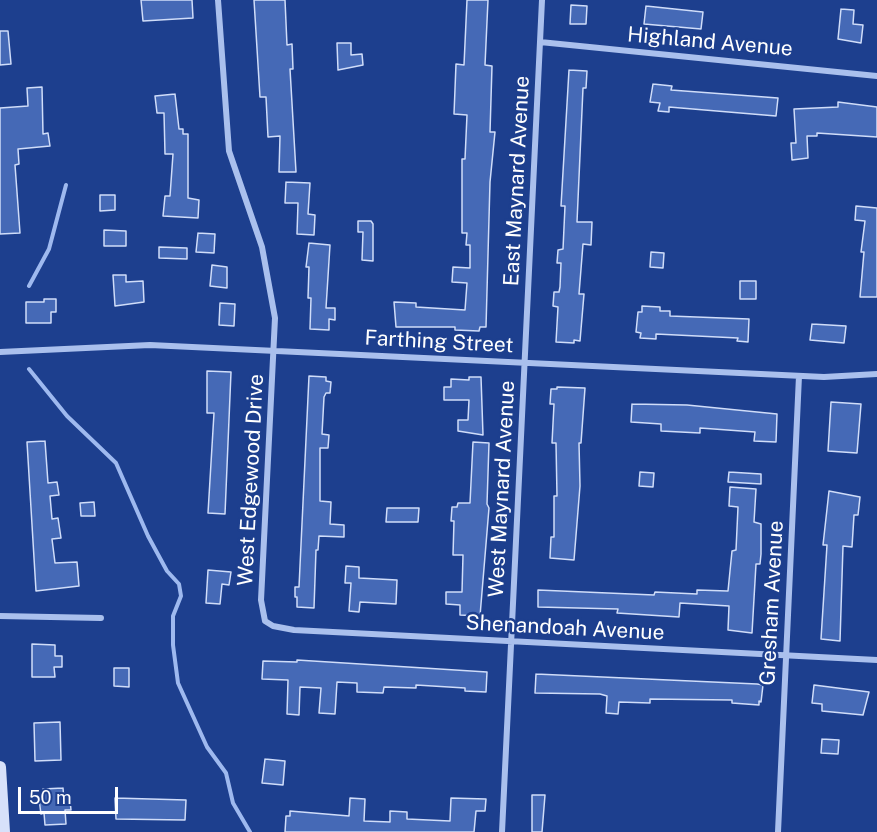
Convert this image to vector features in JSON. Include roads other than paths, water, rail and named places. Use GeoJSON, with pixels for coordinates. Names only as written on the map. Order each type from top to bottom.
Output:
{"type":"FeatureCollection","features":[{"type":"Feature","properties":{"kind":"street","name":"West Edgewood Drive"},"geometry":{"type":"LineString","coordinates":[[218,0],[229,151],[262,247],[275,318],[262,611]]}},
{"type":"Feature","properties":{"kind":"street","name":"East Maynard Avenue"},"geometry":{"type":"LineString","coordinates":[[524,363],[542,0]]}},
{"type":"Feature","properties":{"kind":"street","name":"Highland Avenue"},"geometry":{"type":"LineString","coordinates":[[540,42],[877,76]]}},
{"type":"Feature","properties":{"kind":"street","name":"Farthing Street"},"geometry":{"type":"LineString","coordinates":[[0,352],[150,345],[799,376],[877,374]]}},
{"type":"Feature","properties":{"kind":"street","name":"West Maynard Avenue"},"geometry":{"type":"LineString","coordinates":[[502,832],[524,363]]}},
{"type":"Feature","properties":{"kind":"street","name":"Gresham Avenue"},"geometry":{"type":"LineString","coordinates":[[778,832],[799,376]]}},
{"type":"Feature","properties":{"kind":"street","name":"Shenandoah Avenue"},"geometry":{"type":"LineString","coordinates":[[262,611],[265,621],[273,626],[294,630],[877,660]]}},
{"type":"Feature","properties":{"kind":"street"},"geometry":{"type":"LineString","coordinates":[[0,616],[101,618]]}},
{"type":"Feature","properties":{"kind":"street"},"geometry":{"type":"LineString","coordinates":[[0,767],[4,832]]}},
{"type":"Feature","properties":{"kind":"waterway"},"geometry":{"type":"LineString","coordinates":[[29,286],[49,249],[66,185]]}},
{"type":"Feature","properties":{"kind":"waterway"},"geometry":{"type":"LineString","coordinates":[[29,369],[67,416],[116,463],[148,536],[167,571],[179,584],[181,596],[173,616],[173,645],[178,683],[207,747],[226,773],[233,803],[250,832]]}}]}
